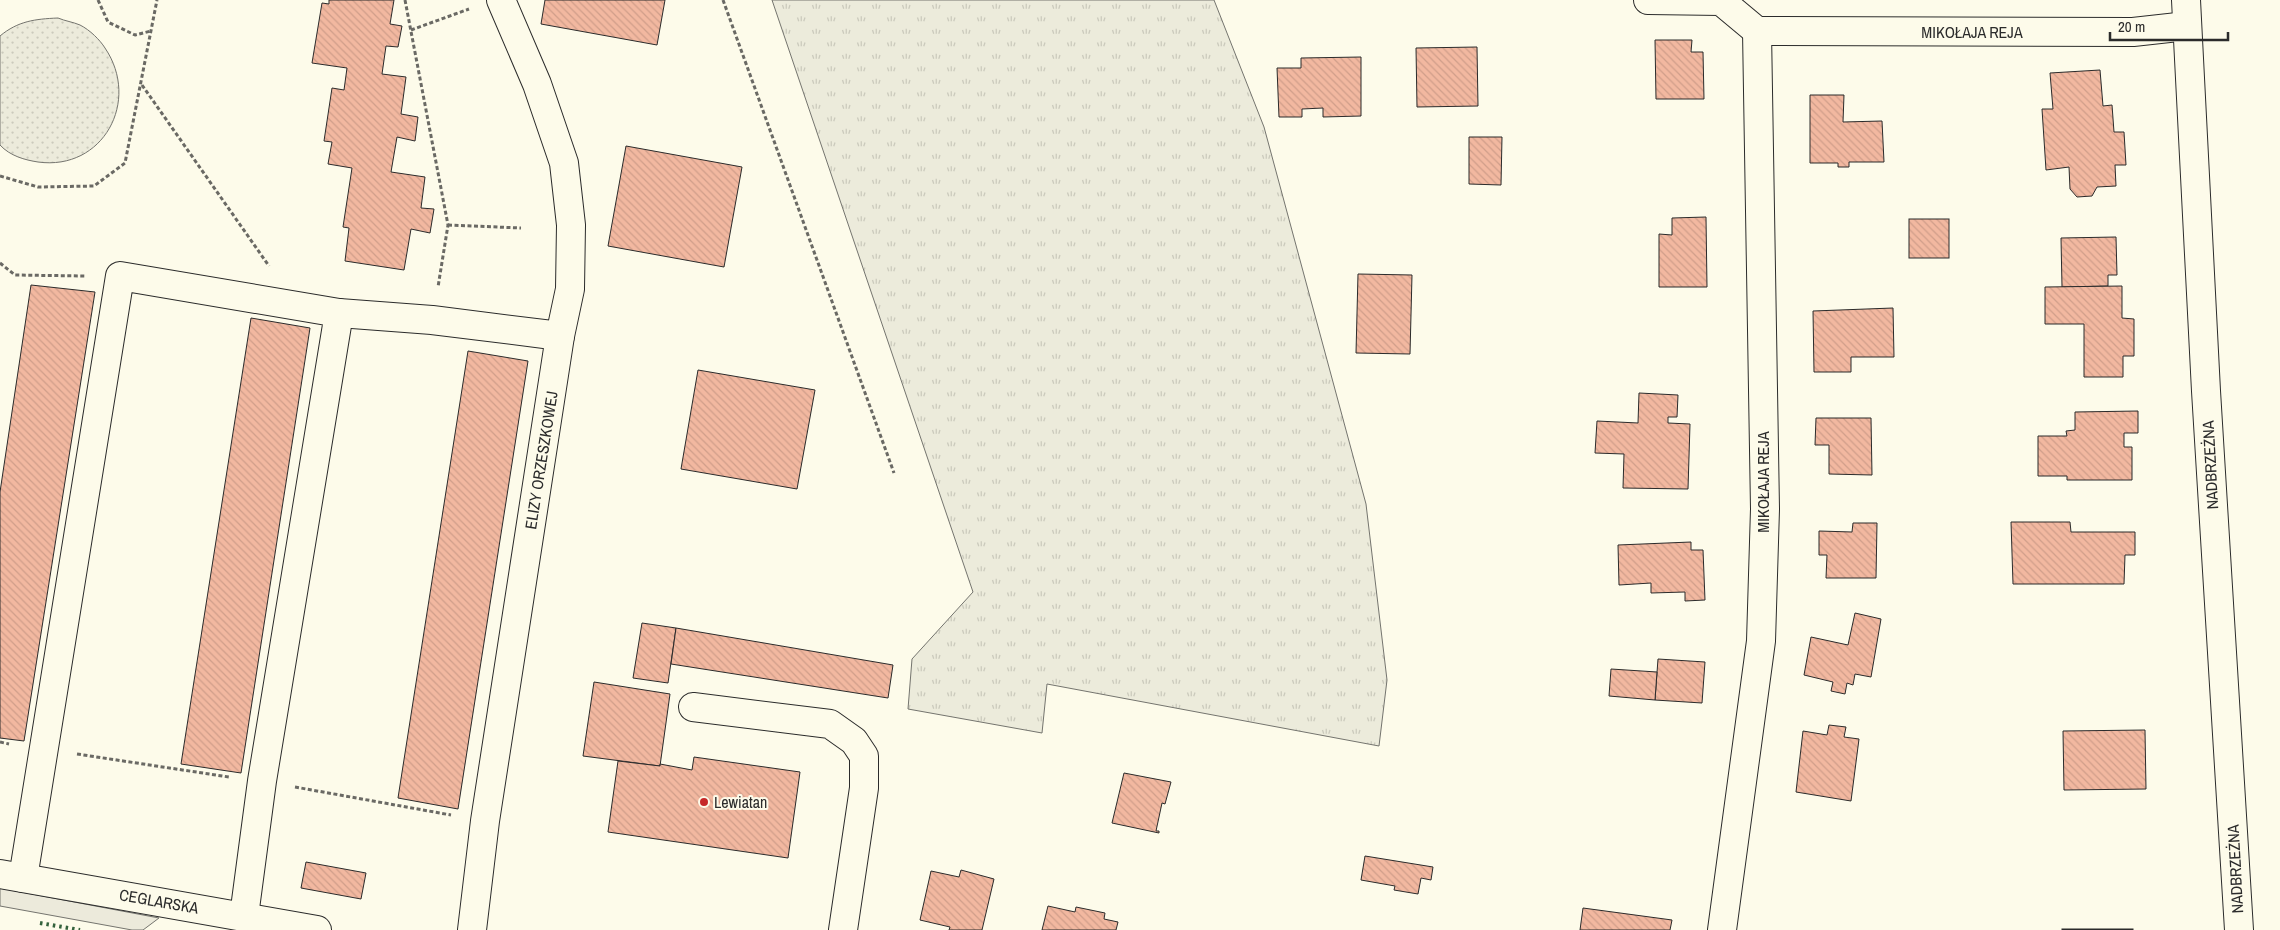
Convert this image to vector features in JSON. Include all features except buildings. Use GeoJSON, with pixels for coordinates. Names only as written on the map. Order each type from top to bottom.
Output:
{"type":"FeatureCollection","features":[{"type":"Feature","properties":{"kind":"street","name":"ELIZY ORZESZKOWEJ"},"geometry":{"type":"LineString","coordinates":[[472,930],[485,822],[560,336],[570,289],[571,225],[564,163],[537,84],[501,0]]}},
{"type":"Feature","properties":{"kind":"street"},"geometry":{"type":"LineString","coordinates":[[1648,0],[1721,1],[1757,31]]}},
{"type":"Feature","properties":{"kind":"street","name":"MIKOŁAJA REJA"},"geometry":{"type":"LineString","coordinates":[[1722,930],[1761,641],[1764,509],[1757,31],[2133,32],[2186,13]]}},
{"type":"Feature","properties":{"kind":"street","name":"NADBRZEŻNA"},"geometry":{"type":"LineString","coordinates":[[2186,13],[2207,411],[2239,930]]}},
{"type":"Feature","properties":{"kind":"street"},"geometry":{"type":"LineString","coordinates":[[12,876],[120,276],[339,313],[432,320],[560,336]]}},
{"type":"Feature","properties":{"kind":"street"},"geometry":{"type":"LineString","coordinates":[[244,916],[262,781],[339,313]]}},
{"type":"Feature","properties":{"kind":"street"},"geometry":{"type":"LineString","coordinates":[[692,707],[830,724],[854,741],[864,756],[864,788],[843,930]]}},
{"type":"Feature","properties":{"kind":"street","name":"CEGLARSKA"},"geometry":{"type":"LineString","coordinates":[[12,876],[317,930]]}},
{"type":"Feature","properties":{"kind":"path"},"geometry":{"type":"LineString","coordinates":[[98,0],[108,22],[135,35],[151,31]]}},
{"type":"Feature","properties":{"kind":"path"},"geometry":{"type":"LineString","coordinates":[[0,176],[38,186],[94,186],[125,164],[157,0]]}},
{"type":"Feature","properties":{"kind":"path"},"geometry":{"type":"LineString","coordinates":[[405,0],[448,225],[432,320]]}},
{"type":"Feature","properties":{"kind":"path"},"geometry":{"type":"LineString","coordinates":[[723,0],[894,473]]}},
{"type":"Feature","properties":{"kind":"path"},"geometry":{"type":"LineString","coordinates":[[411,30],[470,9]]}},
{"type":"Feature","properties":{"kind":"path"},"geometry":{"type":"LineString","coordinates":[[141,84],[297,306]]}},
{"type":"Feature","properties":{"kind":"path"},"geometry":{"type":"LineString","coordinates":[[448,225],[521,228]]}},
{"type":"Feature","properties":{"kind":"path"},"geometry":{"type":"LineString","coordinates":[[0,263],[15,275],[120,276]]}},
{"type":"Feature","properties":{"kind":"green space"},"geometry":{"type":"Polygon","coordinates":[[[772,0],[1214,0],[1264,127],[1366,504],[1387,680],[1379,746],[1047,684],[1042,733],[908,709],[912,659],[973,592],[772,0]]]}},
{"type":"Feature","properties":{"kind":"green space"},"geometry":{"type":"Polygon","coordinates":[[[58,18],[84,27],[105,48],[115,68],[119,89],[117,110],[109,128],[97,144],[81,155],[61,162],[38,162],[18,157],[0,145],[0,36],[20,24],[42,19],[58,18]]]}},
{"type":"Feature","properties":{"kind":"shaded area"},"geometry":{"type":"Polygon","coordinates":[[[0,888],[159,918],[143,930],[132,930],[0,906],[0,888]]]}},
{"type":"Feature","properties":{"kind":"hedge"},"geometry":{"type":"LineString","coordinates":[[40,923],[80,930]]}},
{"type":"Feature","properties":{"kind":"place","name":"Lewiatan"},"geometry":{"type":"Point","coordinates":[704,802]}}]}
